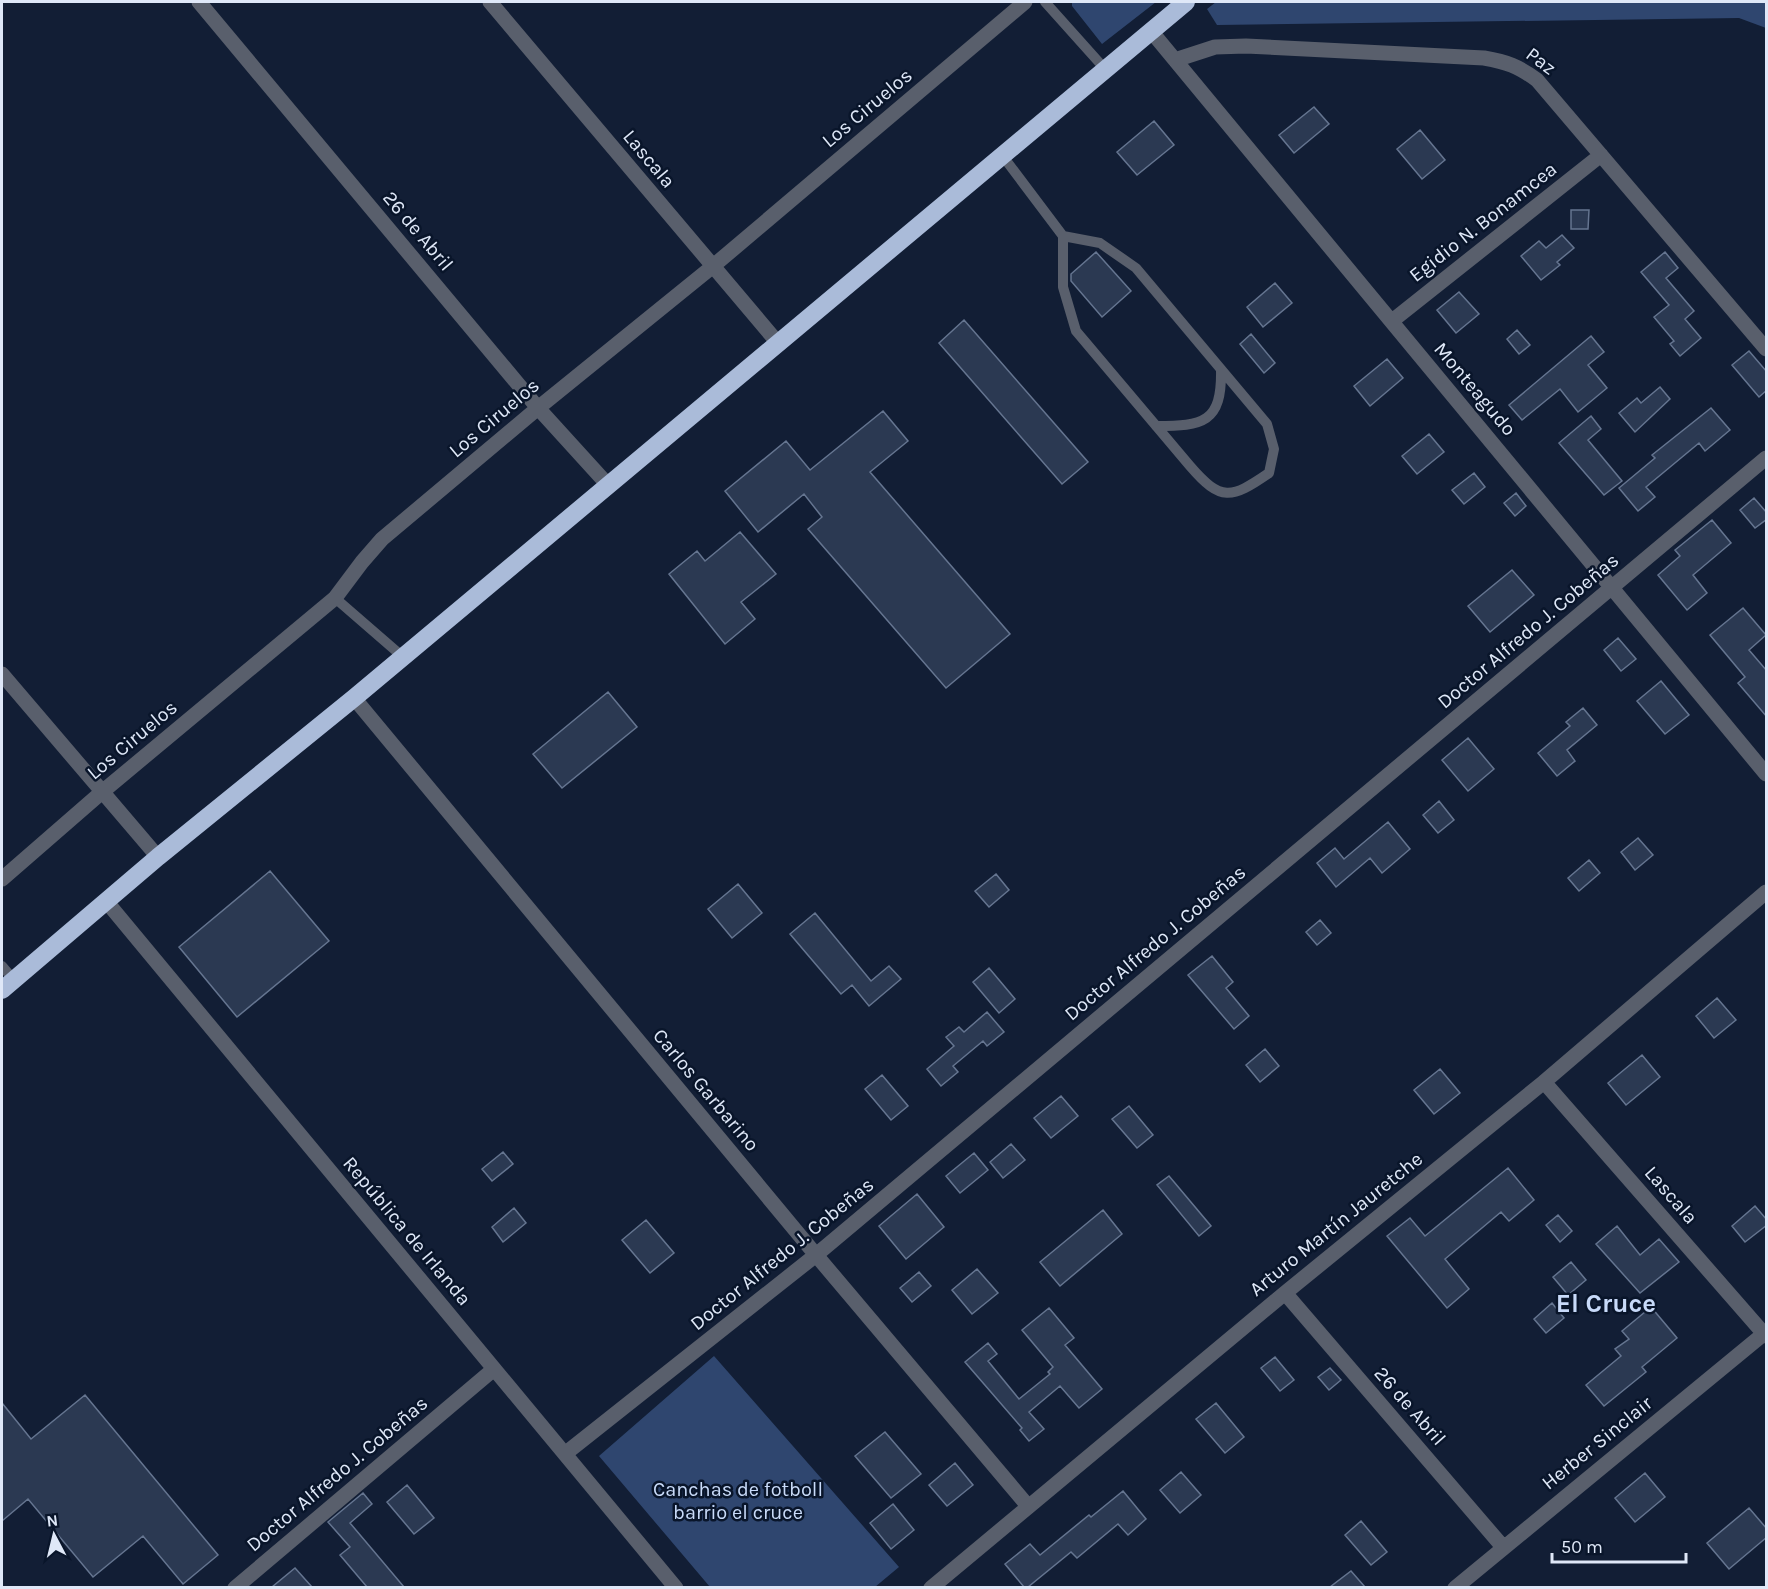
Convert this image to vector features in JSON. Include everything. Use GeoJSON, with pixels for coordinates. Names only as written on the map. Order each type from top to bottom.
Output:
{"type":"FeatureCollection","features":[{"type":"Feature","properties":{"kind":"highway"},"geometry":{"type":"LineString","coordinates":[[8,985],[158,857],[354,698],[1186,2]]}},
{"type":"Feature","properties":{"kind":"street","name":"26 de Abril"},"geometry":{"type":"LineString","coordinates":[[199,2],[538,408],[608,485]]}},
{"type":"Feature","properties":{"kind":"street","name":"Lascala"},"geometry":{"type":"LineString","coordinates":[[489,2],[778,343]]}},
{"type":"Feature","properties":{"kind":"street","name":"Los Ciruelos"},"geometry":{"type":"LineString","coordinates":[[2,879],[102,792],[335,598],[382,539],[538,408],[712,267],[1024,2]]}},
{"type":"Feature","properties":{"kind":"street","name":"Monteagudo"},"geometry":{"type":"LineString","coordinates":[[1151,31],[1767,774]]}},
{"type":"Feature","properties":{"kind":"street","name":"Paz"},"geometry":{"type":"LineString","coordinates":[[1175,60],[1215,47],[1246,46],[1484,58],[1522,68],[1538,80],[1767,349]]}},
{"type":"Feature","properties":{"kind":"street","name":"Egidio N. Bonamcea"},"geometry":{"type":"LineString","coordinates":[[1392,321],[1601,155]]}},
{"type":"Feature","properties":{"kind":"street","name":"Doctor Alfredo J. Cobeñas"},"geometry":{"type":"LineString","coordinates":[[566,1454],[816,1255],[1767,458]]}},
{"type":"Feature","properties":{"kind":"street"},"geometry":{"type":"LineString","coordinates":[[2,674],[158,857]]}},
{"type":"Feature","properties":{"kind":"street","name":"Carlos Garbarino"},"geometry":{"type":"LineString","coordinates":[[354,698],[816,1255],[1028,1506]]}},
{"type":"Feature","properties":{"kind":"street","name":"Arturo Martín Jauretche"},"geometry":{"type":"LineString","coordinates":[[931,1587],[1285,1293],[1544,1082],[1767,892]]}},
{"type":"Feature","properties":{"kind":"street","name":"República de Irlanda"},"geometry":{"type":"LineString","coordinates":[[106,901],[676,1587]]}},
{"type":"Feature","properties":{"kind":"street","name":"Lascala"},"geometry":{"type":"LineString","coordinates":[[1544,1082],[1766,1334]]}},
{"type":"Feature","properties":{"kind":"street","name":"26 de Abril"},"geometry":{"type":"LineString","coordinates":[[1285,1293],[1503,1547]]}},
{"type":"Feature","properties":{"kind":"street","name":"Herber Sinclair"},"geometry":{"type":"LineString","coordinates":[[1455,1587],[1766,1334]]}},
{"type":"Feature","properties":{"kind":"street","name":"Doctor Alfredo J. Cobeñas"},"geometry":{"type":"LineString","coordinates":[[235,1587],[494,1369]]}},
{"type":"Feature","properties":{"kind":"lane"},"geometry":{"type":"LineString","coordinates":[[1045,2],[1105,69]]}},
{"type":"Feature","properties":{"kind":"lane"},"geometry":{"type":"LineString","coordinates":[[1002,155],[1063,236],[1063,287],[1076,331],[1207,486],[1226,494],[1245,490],[1269,473],[1274,449],[1267,424],[1136,268],[1100,243],[1063,236]]}},
{"type":"Feature","properties":{"kind":"lane"},"geometry":{"type":"LineString","coordinates":[[1156,426],[1187,426],[1208,418],[1217,408],[1222,390],[1221,370]]}},
{"type":"Feature","properties":{"kind":"lane"},"geometry":{"type":"LineString","coordinates":[[335,598],[403,657]]}},
{"type":"Feature","properties":{"kind":"lane"},"geometry":{"type":"LineString","coordinates":[[2,966],[8,985]]}},
{"type":"Feature","properties":{"kind":"green space"},"geometry":{"type":"Polygon","coordinates":[[[1072,2],[1156,2],[1102,44],[1072,6],[1072,2]]]}},
{"type":"Feature","properties":{"kind":"green space"},"geometry":{"type":"Polygon","coordinates":[[[1216,2],[1766,2],[1766,28],[1739,18],[1217,25],[1207,9],[1216,2]]]}},
{"type":"Feature","properties":{"kind":"green space","name":"Canchas de fotboll barrio el cruce"},"geometry":{"type":"Polygon","coordinates":[[[714,1356],[899,1567],[875,1587],[710,1587],[599,1456],[714,1356]]]}},
{"type":"Feature","properties":{"kind":"building"},"geometry":{"type":"Polygon","coordinates":[[[1314,107],[1329,124],[1294,153],[1279,135],[1314,107]]]}},
{"type":"Feature","properties":{"kind":"building"},"geometry":{"type":"Polygon","coordinates":[[[1154,121],[1174,145],[1137,175],[1117,152],[1154,121]]]}},
{"type":"Feature","properties":{"kind":"building"},"geometry":{"type":"Polygon","coordinates":[[[1420,130],[1445,160],[1422,179],[1397,149],[1420,130]]]}},
{"type":"Feature","properties":{"kind":"building"},"geometry":{"type":"Polygon","coordinates":[[[1571,210],[1589,210],[1588,229],[1571,229],[1571,210]]]}},
{"type":"Feature","properties":{"kind":"building"},"geometry":{"type":"Polygon","coordinates":[[[1562,235],[1574,248],[1557,262],[1560,265],[1541,280],[1521,256],[1539,241],[1546,248],[1562,235]]]}},
{"type":"Feature","properties":{"kind":"building"},"geometry":{"type":"Polygon","coordinates":[[[1096,252],[1131,291],[1102,317],[1071,281],[1071,274],[1096,252]]]}},
{"type":"Feature","properties":{"kind":"building"},"geometry":{"type":"Polygon","coordinates":[[[1665,252],[1678,268],[1666,278],[1694,311],[1685,319],[1701,338],[1680,356],[1670,344],[1674,341],[1654,317],[1669,305],[1641,272],[1665,252]]]}},
{"type":"Feature","properties":{"kind":"building"},"geometry":{"type":"Polygon","coordinates":[[[1275,283],[1292,303],[1263,327],[1247,307],[1275,283]]]}},
{"type":"Feature","properties":{"kind":"building"},"geometry":{"type":"Polygon","coordinates":[[[1459,292],[1479,314],[1456,333],[1437,310],[1459,292]]]}},
{"type":"Feature","properties":{"kind":"building"},"geometry":{"type":"Polygon","coordinates":[[[964,320],[1088,462],[1062,484],[939,343],[964,320]]]}},
{"type":"Feature","properties":{"kind":"building"},"geometry":{"type":"Polygon","coordinates":[[[1517,330],[1530,345],[1519,354],[1507,339],[1517,330]]]}},
{"type":"Feature","properties":{"kind":"building"},"geometry":{"type":"Polygon","coordinates":[[[1251,334],[1275,363],[1264,373],[1240,344],[1251,334]]]}},
{"type":"Feature","properties":{"kind":"building"},"geometry":{"type":"Polygon","coordinates":[[[1591,336],[1604,352],[1588,365],[1607,388],[1578,412],[1560,389],[1522,420],[1509,405],[1591,336]]]}},
{"type":"Feature","properties":{"kind":"building"},"geometry":{"type":"Polygon","coordinates":[[[1749,351],[1767,372],[1767,390],[1759,397],[1732,365],[1749,351]]]}},
{"type":"Feature","properties":{"kind":"building"},"geometry":{"type":"Polygon","coordinates":[[[1387,359],[1403,378],[1370,406],[1354,386],[1387,359]]]}},
{"type":"Feature","properties":{"kind":"building"},"geometry":{"type":"Polygon","coordinates":[[[1660,387],[1670,399],[1635,432],[1619,413],[1637,398],[1641,403],[1660,387]]]}},
{"type":"Feature","properties":{"kind":"building"},"geometry":{"type":"Polygon","coordinates":[[[1711,408],[1730,430],[1705,451],[1699,443],[1646,487],[1655,497],[1638,511],[1619,488],[1655,458],[1652,455],[1711,408]]]}},
{"type":"Feature","properties":{"kind":"building"},"geometry":{"type":"Polygon","coordinates":[[[883,411],[908,441],[870,472],[1010,634],[946,688],[808,529],[822,517],[804,494],[758,532],[725,491],[786,441],[810,470],[883,411]]]}},
{"type":"Feature","properties":{"kind":"building"},"geometry":{"type":"Polygon","coordinates":[[[1591,416],[1601,429],[1588,440],[1622,481],[1604,495],[1559,443],[1591,416]]]}},
{"type":"Feature","properties":{"kind":"building"},"geometry":{"type":"Polygon","coordinates":[[[1429,434],[1444,452],[1417,474],[1402,456],[1429,434]]]}},
{"type":"Feature","properties":{"kind":"building"},"geometry":{"type":"Polygon","coordinates":[[[1474,473],[1485,487],[1464,504],[1452,490],[1474,473]]]}},
{"type":"Feature","properties":{"kind":"building"},"geometry":{"type":"Polygon","coordinates":[[[1516,493],[1526,506],[1515,516],[1504,503],[1516,493]]]}},
{"type":"Feature","properties":{"kind":"building"},"geometry":{"type":"Polygon","coordinates":[[[1754,498],[1767,513],[1767,519],[1755,528],[1740,510],[1754,498]]]}},
{"type":"Feature","properties":{"kind":"building"},"geometry":{"type":"Polygon","coordinates":[[[1712,520],[1731,543],[1693,575],[1707,593],[1687,610],[1658,575],[1680,556],[1675,550],[1712,520]]]}},
{"type":"Feature","properties":{"kind":"building"},"geometry":{"type":"Polygon","coordinates":[[[740,532],[776,574],[741,602],[755,619],[725,644],[669,574],[697,551],[705,561],[740,532]]]}},
{"type":"Feature","properties":{"kind":"building"},"geometry":{"type":"Polygon","coordinates":[[[1512,570],[1534,595],[1490,632],[1468,606],[1512,570]]]}},
{"type":"Feature","properties":{"kind":"building"},"geometry":{"type":"Polygon","coordinates":[[[1743,608],[1766,635],[1749,650],[1767,671],[1767,717],[1738,683],[1745,677],[1710,635],[1743,608]]]}},
{"type":"Feature","properties":{"kind":"building"},"geometry":{"type":"Polygon","coordinates":[[[1618,638],[1636,659],[1621,671],[1604,650],[1618,638]]]}},
{"type":"Feature","properties":{"kind":"building"},"geometry":{"type":"Polygon","coordinates":[[[1661,681],[1689,715],[1665,734],[1637,701],[1661,681]]]}},
{"type":"Feature","properties":{"kind":"building"},"geometry":{"type":"Polygon","coordinates":[[[608,692],[637,727],[562,788],[533,754],[608,692]]]}},
{"type":"Feature","properties":{"kind":"building"},"geometry":{"type":"Polygon","coordinates":[[[1583,708],[1597,725],[1567,750],[1575,761],[1557,776],[1538,753],[1570,726],[1566,722],[1583,708]]]}},
{"type":"Feature","properties":{"kind":"building"},"geometry":{"type":"Polygon","coordinates":[[[1468,738],[1494,769],[1468,791],[1442,760],[1468,738]]]}},
{"type":"Feature","properties":{"kind":"building"},"geometry":{"type":"Polygon","coordinates":[[[1439,801],[1454,820],[1438,833],[1423,815],[1439,801]]]}},
{"type":"Feature","properties":{"kind":"building"},"geometry":{"type":"Polygon","coordinates":[[[1388,822],[1410,849],[1382,873],[1370,858],[1336,887],[1317,863],[1335,848],[1344,859],[1388,822]]]}},
{"type":"Feature","properties":{"kind":"building"},"geometry":{"type":"Polygon","coordinates":[[[1638,838],[1653,855],[1635,870],[1621,852],[1638,838]]]}},
{"type":"Feature","properties":{"kind":"building"},"geometry":{"type":"Polygon","coordinates":[[[1589,860],[1600,873],[1579,891],[1568,878],[1589,860]]]}},
{"type":"Feature","properties":{"kind":"building"},"geometry":{"type":"Polygon","coordinates":[[[270,871],[329,941],[237,1017],[179,947],[270,871]]]}},
{"type":"Feature","properties":{"kind":"building"},"geometry":{"type":"Polygon","coordinates":[[[996,874],[1009,890],[989,907],[975,891],[996,874]]]}},
{"type":"Feature","properties":{"kind":"building"},"geometry":{"type":"Polygon","coordinates":[[[738,884],[762,913],[732,938],[708,909],[738,884]]]}},
{"type":"Feature","properties":{"kind":"building"},"geometry":{"type":"Polygon","coordinates":[[[815,913],[871,981],[889,966],[901,979],[869,1006],[852,985],[841,994],[790,934],[815,913]]]}},
{"type":"Feature","properties":{"kind":"building"},"geometry":{"type":"Polygon","coordinates":[[[1320,920],[1331,933],[1317,945],[1306,932],[1320,920]]]}},
{"type":"Feature","properties":{"kind":"building"},"geometry":{"type":"Polygon","coordinates":[[[1212,956],[1233,982],[1226,988],[1249,1016],[1234,1029],[1188,975],[1212,956]]]}},
{"type":"Feature","properties":{"kind":"building"},"geometry":{"type":"Polygon","coordinates":[[[989,968],[1015,999],[999,1013],[973,982],[989,968]]]}},
{"type":"Feature","properties":{"kind":"building"},"geometry":{"type":"Polygon","coordinates":[[[1717,998],[1736,1020],[1714,1038],[1696,1016],[1717,998]]]}},
{"type":"Feature","properties":{"kind":"building"},"geometry":{"type":"Polygon","coordinates":[[[987,1012],[1004,1032],[987,1046],[983,1041],[953,1066],[958,1072],[941,1086],[927,1069],[954,1046],[946,1037],[959,1027],[964,1032],[987,1012]]]}},
{"type":"Feature","properties":{"kind":"building"},"geometry":{"type":"Polygon","coordinates":[[[1265,1049],[1279,1066],[1260,1082],[1246,1065],[1265,1049]]]}},
{"type":"Feature","properties":{"kind":"building"},"geometry":{"type":"Polygon","coordinates":[[[1642,1055],[1660,1077],[1626,1105],[1608,1083],[1642,1055]]]}},
{"type":"Feature","properties":{"kind":"building"},"geometry":{"type":"Polygon","coordinates":[[[1440,1069],[1460,1093],[1434,1114],[1414,1090],[1440,1069]]]}},
{"type":"Feature","properties":{"kind":"building"},"geometry":{"type":"Polygon","coordinates":[[[882,1075],[908,1106],[891,1120],[865,1089],[882,1075]]]}},
{"type":"Feature","properties":{"kind":"building"},"geometry":{"type":"Polygon","coordinates":[[[1061,1096],[1078,1116],[1051,1138],[1034,1118],[1061,1096]]]}},
{"type":"Feature","properties":{"kind":"building"},"geometry":{"type":"Polygon","coordinates":[[[1129,1106],[1153,1135],[1137,1148],[1112,1119],[1129,1106]]]}},
{"type":"Feature","properties":{"kind":"building"},"geometry":{"type":"Polygon","coordinates":[[[1011,1144],[1025,1160],[1003,1178],[990,1162],[1011,1144]]]}},
{"type":"Feature","properties":{"kind":"building"},"geometry":{"type":"Polygon","coordinates":[[[503,1152],[513,1164],[492,1181],[482,1169],[503,1152]]]}},
{"type":"Feature","properties":{"kind":"building"},"geometry":{"type":"Polygon","coordinates":[[[974,1153],[988,1170],[960,1193],[946,1176],[974,1153]]]}},
{"type":"Feature","properties":{"kind":"building"},"geometry":{"type":"Polygon","coordinates":[[[1508,1168],[1534,1200],[1509,1221],[1501,1212],[1445,1259],[1469,1289],[1447,1308],[1387,1236],[1410,1218],[1425,1236],[1508,1168]]]}},
{"type":"Feature","properties":{"kind":"building"},"geometry":{"type":"Polygon","coordinates":[[[1169,1176],[1211,1226],[1199,1236],[1157,1185],[1169,1176]]]}},
{"type":"Feature","properties":{"kind":"building"},"geometry":{"type":"Polygon","coordinates":[[[917,1194],[944,1227],[906,1259],[879,1226],[917,1194]]]}},
{"type":"Feature","properties":{"kind":"building"},"geometry":{"type":"Polygon","coordinates":[[[1755,1206],[1767,1220],[1767,1225],[1745,1242],[1732,1226],[1755,1206]]]}},
{"type":"Feature","properties":{"kind":"building"},"geometry":{"type":"Polygon","coordinates":[[[514,1208],[526,1223],[503,1242],[492,1227],[514,1208]]]}},
{"type":"Feature","properties":{"kind":"building"},"geometry":{"type":"Polygon","coordinates":[[[1103,1210],[1122,1234],[1060,1286],[1040,1262],[1103,1210]]]}},
{"type":"Feature","properties":{"kind":"building"},"geometry":{"type":"Polygon","coordinates":[[[1558,1215],[1572,1231],[1560,1242],[1546,1225],[1558,1215]]]}},
{"type":"Feature","properties":{"kind":"building"},"geometry":{"type":"Polygon","coordinates":[[[646,1220],[674,1253],[650,1273],[622,1240],[646,1220]]]}},
{"type":"Feature","properties":{"kind":"building"},"geometry":{"type":"Polygon","coordinates":[[[1617,1226],[1640,1255],[1659,1239],[1679,1262],[1640,1293],[1596,1244],[1617,1226]]]}},
{"type":"Feature","properties":{"kind":"building"},"geometry":{"type":"Polygon","coordinates":[[[1571,1262],[1586,1280],[1568,1295],[1553,1277],[1571,1262]]]}},
{"type":"Feature","properties":{"kind":"building"},"geometry":{"type":"Polygon","coordinates":[[[977,1269],[998,1293],[972,1314],[952,1290],[977,1269]]]}},
{"type":"Feature","properties":{"kind":"building"},"geometry":{"type":"Polygon","coordinates":[[[919,1272],[931,1286],[912,1302],[900,1288],[919,1272]]]}},
{"type":"Feature","properties":{"kind":"building"},"geometry":{"type":"Polygon","coordinates":[[[1552,1303],[1564,1318],[1546,1333],[1534,1319],[1552,1303]]]}},
{"type":"Feature","properties":{"kind":"building"},"geometry":{"type":"Polygon","coordinates":[[[1651,1307],[1677,1338],[1642,1367],[1646,1372],[1604,1406],[1586,1385],[1621,1356],[1615,1349],[1629,1339],[1622,1331],[1651,1307]]]}},
{"type":"Feature","properties":{"kind":"building"},"geometry":{"type":"Polygon","coordinates":[[[1049,1308],[1074,1338],[1065,1345],[1102,1389],[1079,1408],[1060,1386],[1029,1412],[1044,1429],[1029,1441],[1020,1430],[1022,1428],[965,1362],[988,1343],[997,1354],[988,1361],[1019,1399],[1050,1374],[1048,1372],[1053,1367],[1022,1330],[1049,1308]]]}},
{"type":"Feature","properties":{"kind":"building"},"geometry":{"type":"Polygon","coordinates":[[[1275,1357],[1294,1380],[1280,1391],[1261,1368],[1275,1357]]]}},
{"type":"Feature","properties":{"kind":"building"},"geometry":{"type":"Polygon","coordinates":[[[1330,1368],[1341,1380],[1329,1390],[1318,1377],[1330,1368]]]}},
{"type":"Feature","properties":{"kind":"building"},"geometry":{"type":"Polygon","coordinates":[[[85,1395],[218,1555],[183,1584],[143,1536],[93,1577],[28,1499],[2,1521],[2,1403],[31,1439],[85,1395]]]}},
{"type":"Feature","properties":{"kind":"building"},"geometry":{"type":"Polygon","coordinates":[[[1216,1403],[1244,1437],[1225,1453],[1196,1419],[1216,1403]]]}},
{"type":"Feature","properties":{"kind":"building"},"geometry":{"type":"Polygon","coordinates":[[[885,1432],[921,1474],[891,1498],[855,1456],[885,1432]]]}},
{"type":"Feature","properties":{"kind":"building"},"geometry":{"type":"Polygon","coordinates":[[[955,1463],[973,1485],[947,1506],[929,1485],[955,1463]]]}},
{"type":"Feature","properties":{"kind":"building"},"geometry":{"type":"Polygon","coordinates":[[[1181,1472],[1201,1495],[1180,1513],[1160,1490],[1181,1472]]]}},
{"type":"Feature","properties":{"kind":"building"},"geometry":{"type":"Polygon","coordinates":[[[1645,1473],[1665,1497],[1635,1522],[1615,1498],[1645,1473]]]}},
{"type":"Feature","properties":{"kind":"building"},"geometry":{"type":"Polygon","coordinates":[[[407,1485],[434,1518],[414,1534],[387,1502],[407,1485]]]}},
{"type":"Feature","properties":{"kind":"building"},"geometry":{"type":"Polygon","coordinates":[[[1123,1491],[1146,1519],[1128,1535],[1118,1524],[1077,1558],[1071,1552],[1028,1587],[1024,1587],[1005,1564],[1030,1544],[1040,1555],[1123,1491]]]}},
{"type":"Feature","properties":{"kind":"building"},"geometry":{"type":"Polygon","coordinates":[[[363,1493],[372,1504],[350,1523],[404,1587],[367,1587],[340,1555],[350,1547],[328,1522],[363,1493]]]}},
{"type":"Feature","properties":{"kind":"building"},"geometry":{"type":"Polygon","coordinates":[[[893,1504],[914,1530],[891,1549],[870,1523],[893,1504]]]}},
{"type":"Feature","properties":{"kind":"building"},"geometry":{"type":"Polygon","coordinates":[[[1749,1508],[1767,1529],[1767,1537],[1729,1569],[1707,1543],[1749,1508]]]}},
{"type":"Feature","properties":{"kind":"building"},"geometry":{"type":"Polygon","coordinates":[[[1361,1521],[1387,1552],[1371,1565],[1345,1535],[1361,1521]]]}},
{"type":"Feature","properties":{"kind":"building"},"geometry":{"type":"Polygon","coordinates":[[[295,1568],[312,1587],[272,1587],[295,1568]]]}},
{"type":"Feature","properties":{"kind":"building"},"geometry":{"type":"Polygon","coordinates":[[[1351,1571],[1365,1587],[1330,1587],[1351,1571]]]}},
{"type":"Feature","properties":{"kind":"district","name":"El Cruce"},"geometry":{"type":"Point","coordinates":[1606,1303]}}]}
